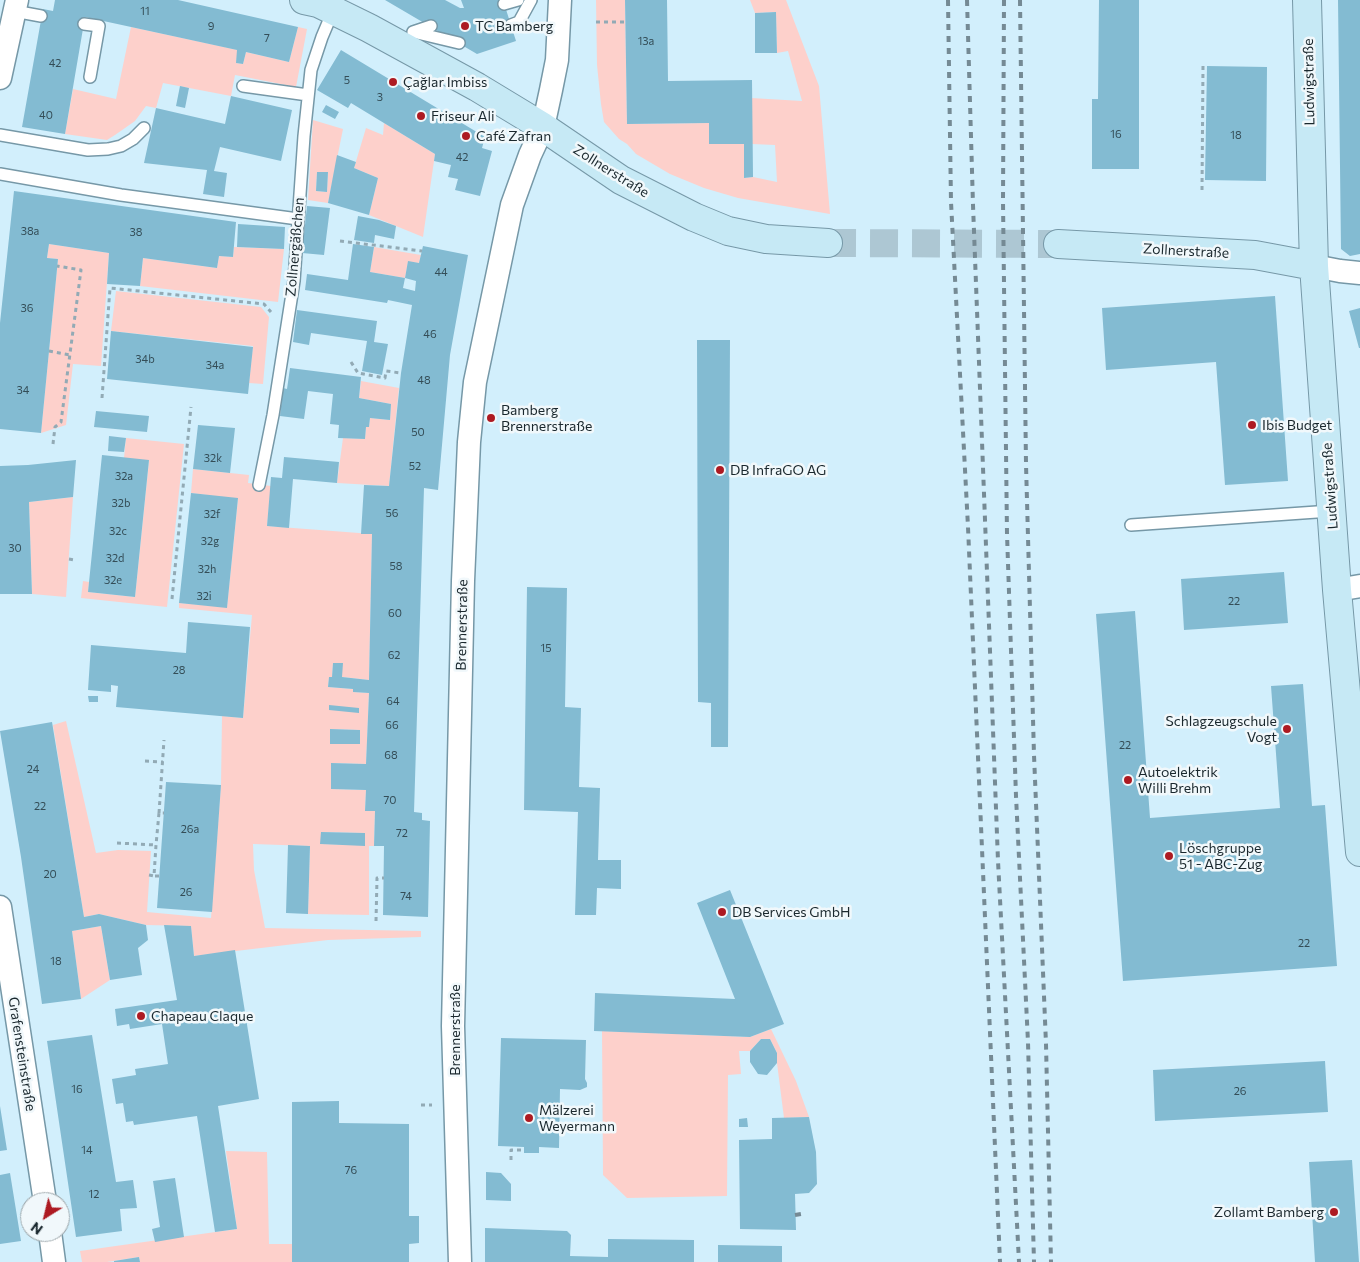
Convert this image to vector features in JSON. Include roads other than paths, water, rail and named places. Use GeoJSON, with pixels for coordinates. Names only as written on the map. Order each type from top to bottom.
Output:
{"type":"FeatureCollection","features":[{"type":"Feature","properties":{"kind":"street","name":"Brennerstraße"},"geometry":{"type":"LineString","coordinates":[[460,1262],[453,1026],[463,581],[469,442],[475,382],[512,205],[530,155],[543,127],[557,60],[560,0]]}},
{"type":"Feature","properties":{"kind":"street","name":"Ludwigstraße"},"geometry":{"type":"LineString","coordinates":[[1307,0],[1314,266],[1331,511],[1349,588],[1360,852]]}},
{"type":"Feature","properties":{"kind":"street","name":"Zollnerstraße"},"geometry":{"type":"LineString","coordinates":[[321,3],[401,36],[477,87],[543,127],[621,180],[694,217],[728,230],[766,239],[828,243]]}},
{"type":"Feature","properties":{"kind":"street"},"geometry":{"type":"LineString","coordinates":[[0,78],[15,6]]}},
{"type":"Feature","properties":{"kind":"street","name":"Zollnerstraße"},"geometry":{"type":"LineString","coordinates":[[1058,244],[1255,254],[1314,266]]}},
{"type":"Feature","properties":{"kind":"street"},"geometry":{"type":"LineString","coordinates":[[1314,266],[1340,271],[1360,272]]}},
{"type":"Feature","properties":{"kind":"street","name":"Grafensteinstraße"},"geometry":{"type":"LineString","coordinates":[[0,907],[3,948],[43,1192]]}},
{"type":"Feature","properties":{"kind":"street"},"geometry":{"type":"LineString","coordinates":[[51,1242],[54,1262]]}},
{"type":"Feature","properties":{"kind":"lane"},"geometry":{"type":"LineString","coordinates":[[504,4],[518,0]]}},
{"type":"Feature","properties":{"kind":"lane"},"geometry":{"type":"LineString","coordinates":[[511,25],[520,22],[531,0]]}},
{"type":"Feature","properties":{"kind":"lane","name":"Zollnergäßchen"},"geometry":{"type":"LineString","coordinates":[[259,485],[273,415],[294,281],[308,94],[311,70],[322,37],[321,3]]}},
{"type":"Feature","properties":{"kind":"lane"},"geometry":{"type":"LineString","coordinates":[[15,6],[41,16]]}},
{"type":"Feature","properties":{"kind":"lane"},"geometry":{"type":"LineString","coordinates":[[84,24],[99,26],[90,77]]}},
{"type":"Feature","properties":{"kind":"lane"},"geometry":{"type":"LineString","coordinates":[[401,36],[431,26]]}},
{"type":"Feature","properties":{"kind":"lane"},"geometry":{"type":"LineString","coordinates":[[401,36],[459,43]]}},
{"type":"Feature","properties":{"kind":"lane"},"geometry":{"type":"LineString","coordinates":[[243,86],[308,94]]}},
{"type":"Feature","properties":{"kind":"lane"},"geometry":{"type":"LineString","coordinates":[[0,135],[95,150],[121,146],[133,139],[144,128]]}},
{"type":"Feature","properties":{"kind":"lane"},"geometry":{"type":"LineString","coordinates":[[0,174],[121,195],[298,219]]}},
{"type":"Feature","properties":{"kind":"lane"},"geometry":{"type":"LineString","coordinates":[[1130,525],[1331,511]]}},
{"type":"Feature","properties":{"kind":"tunnel"},"geometry":{"type":"LineString","coordinates":[[828,243],[1058,244]]}},
{"type":"Feature","properties":{"kind":"railway"},"geometry":{"type":"LineString","coordinates":[[948,0],[951,202],[968,527],[1000,1262]]}},
{"type":"Feature","properties":{"kind":"railway"},"geometry":{"type":"LineString","coordinates":[[967,0],[998,861],[1019,1262]]}},
{"type":"Feature","properties":{"kind":"railway"},"geometry":{"type":"LineString","coordinates":[[1004,0],[1003,201],[1007,534],[1016,796],[1028,1042],[1034,1262]]}},
{"type":"Feature","properties":{"kind":"railway"},"geometry":{"type":"LineString","coordinates":[[1020,0],[1026,464],[1034,755],[1046,1044],[1051,1262]]}},
{"type":"Feature","properties":{"kind":"railway"},"geometry":{"type":"LineString","coordinates":[[795,1215],[801,1214]]}},
{"type":"Feature","properties":{"kind":"place","name":"TC Bamberg"},"geometry":{"type":"Point","coordinates":[465,26]}},
{"type":"Feature","properties":{"kind":"place","name":"Çağlar Imbiss"},"geometry":{"type":"Point","coordinates":[393,82]}},
{"type":"Feature","properties":{"kind":"place","name":"Friseur Ali"},"geometry":{"type":"Point","coordinates":[421,116]}},
{"type":"Feature","properties":{"kind":"place","name":"Café Zafran"},"geometry":{"type":"Point","coordinates":[466,136]}},
{"type":"Feature","properties":{"kind":"place","name":"Bamberg Brennerstraße"},"geometry":{"type":"Point","coordinates":[491,418]}},
{"type":"Feature","properties":{"kind":"place","name":"Ibis Budget"},"geometry":{"type":"Point","coordinates":[1252,425]}},
{"type":"Feature","properties":{"kind":"place","name":"DB InfraGO AG"},"geometry":{"type":"Point","coordinates":[720,470]}},
{"type":"Feature","properties":{"kind":"place","name":"Schlagzeugschule Vogt"},"geometry":{"type":"Point","coordinates":[1287,729]}},
{"type":"Feature","properties":{"kind":"place","name":"Autoelektrik Willi Brehm"},"geometry":{"type":"Point","coordinates":[1128,780]}},
{"type":"Feature","properties":{"kind":"place","name":"Löschgruppe 51 - ABC-Zug"},"geometry":{"type":"Point","coordinates":[1169,856]}},
{"type":"Feature","properties":{"kind":"place","name":"DB Services GmbH"},"geometry":{"type":"Point","coordinates":[722,912]}},
{"type":"Feature","properties":{"kind":"place","name":"Chapeau Claque"},"geometry":{"type":"Point","coordinates":[141,1016]}},
{"type":"Feature","properties":{"kind":"place","name":"Mälzerei Weyermann"},"geometry":{"type":"Point","coordinates":[529,1118]}},
{"type":"Feature","properties":{"kind":"place","name":"Zollamt Bamberg"},"geometry":{"type":"Point","coordinates":[1334,1212]}}]}
